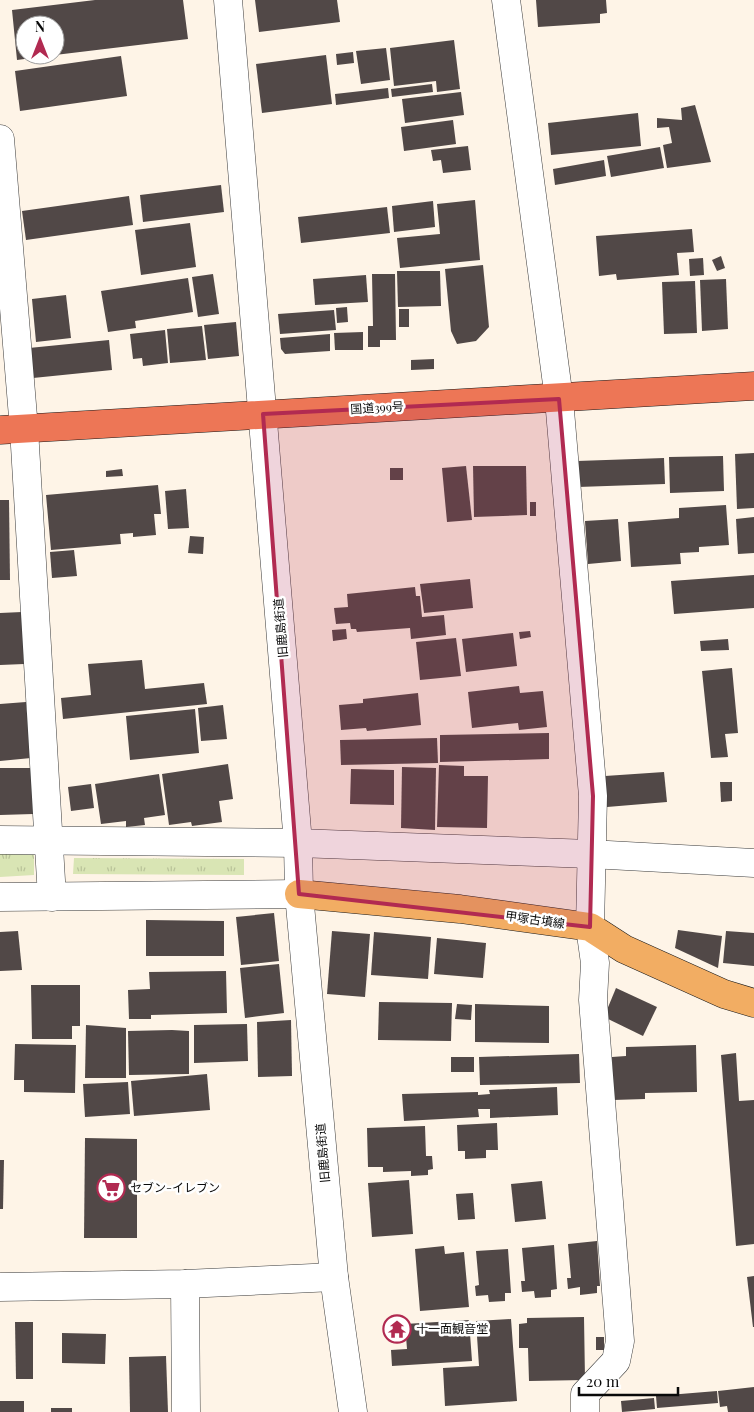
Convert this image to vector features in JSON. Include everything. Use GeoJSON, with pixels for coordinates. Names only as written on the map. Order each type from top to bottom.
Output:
{"type":"FeatureCollection","features":[{"type":"Feature","properties":{"kind":"highway","name":"国道399号"},"geometry":{"type":"LineString","coordinates":[[12,429],[559,399],[754,386]]}},
{"type":"Feature","properties":{"kind":"main road","name":"甲塚古墳線"},"geometry":{"type":"LineString","coordinates":[[299,894],[460,909],[590,927],[639,956],[724,994],[754,1004]]}},
{"type":"Feature","properties":{"kind":"street","name":"旧鹿島街道"},"geometry":{"type":"LineString","coordinates":[[228,0],[298,843],[299,894],[334,1276],[353,1412]]}},
{"type":"Feature","properties":{"kind":"street"},"geometry":{"type":"LineString","coordinates":[[506,0],[559,399],[593,796],[590,854],[590,927],[595,963],[593,1000],[620,1340],[616,1361],[585,1394],[585,1412]]}},
{"type":"Feature","properties":{"kind":"street"},"geometry":{"type":"LineString","coordinates":[[0,139],[12,429],[52,897]]}},
{"type":"Feature","properties":{"kind":"street"},"geometry":{"type":"LineString","coordinates":[[0,840],[48,842],[298,843],[590,854],[754,863]]}},
{"type":"Feature","properties":{"kind":"street"},"geometry":{"type":"LineString","coordinates":[[0,897],[299,894]]}},
{"type":"Feature","properties":{"kind":"street"},"geometry":{"type":"LineString","coordinates":[[0,1287],[185,1284],[334,1276]]}},
{"type":"Feature","properties":{"kind":"street"},"geometry":{"type":"LineString","coordinates":[[185,1284],[186,1412]]}},
{"type":"Feature","properties":{"kind":"highlighted area"},"geometry":{"type":"Polygon","coordinates":[[[559,399],[593,796],[590,927],[299,894],[263,414],[559,399]]]}},
{"type":"Feature","properties":{"kind":"green space"},"geometry":{"type":"Polygon","coordinates":[[[0,848],[34,849],[34,875],[0,877],[0,848]]]}},
{"type":"Feature","properties":{"kind":"green space"},"geometry":{"type":"Polygon","coordinates":[[[74,858],[244,859],[244,875],[73,874],[74,858]]]}},
{"type":"Feature","properties":{"kind":"building"},"geometry":{"type":"Polygon","coordinates":[[[95,0],[183,0],[188,39],[65,54],[65,15],[15,15],[15,40],[12,10],[95,0]]]}},
{"type":"Feature","properties":{"kind":"building"},"geometry":{"type":"Polygon","coordinates":[[[255,0],[337,0],[340,22],[259,32],[255,0]]]}},
{"type":"Feature","properties":{"kind":"building"},"geometry":{"type":"Polygon","coordinates":[[[536,0],[606,0],[607,13],[600,14],[600,23],[538,27],[536,0]]]}},
{"type":"Feature","properties":{"kind":"building"},"geometry":{"type":"Polygon","coordinates":[[[454,40],[460,89],[437,92],[436,81],[394,86],[390,48],[454,40]]]}},
{"type":"Feature","properties":{"kind":"building"},"geometry":{"type":"Polygon","coordinates":[[[386,48],[390,80],[361,84],[356,51],[386,48]]]}},
{"type":"Feature","properties":{"kind":"building"},"geometry":{"type":"Polygon","coordinates":[[[353,52],[354,63],[337,65],[336,54],[353,52]]]}},
{"type":"Feature","properties":{"kind":"building"},"geometry":{"type":"Polygon","coordinates":[[[326,55],[332,104],[262,113],[256,64],[326,55]]]}},
{"type":"Feature","properties":{"kind":"building"},"geometry":{"type":"Polygon","coordinates":[[[121,56],[127,96],[20,111],[15,71],[121,56]]]}},
{"type":"Feature","properties":{"kind":"building"},"geometry":{"type":"Polygon","coordinates":[[[432,84],[433,92],[392,97],[391,89],[432,84]]]}},
{"type":"Feature","properties":{"kind":"building"},"geometry":{"type":"Polygon","coordinates":[[[388,88],[389,98],[336,105],[335,94],[388,88]]]}},
{"type":"Feature","properties":{"kind":"building"},"geometry":{"type":"Polygon","coordinates":[[[461,92],[464,115],[405,123],[402,99],[461,92]]]}},
{"type":"Feature","properties":{"kind":"building"},"geometry":{"type":"Polygon","coordinates":[[[695,105],[711,162],[667,168],[663,145],[672,143],[669,127],[657,128],[657,118],[682,120],[681,108],[695,105]]]}},
{"type":"Feature","properties":{"kind":"building"},"geometry":{"type":"Polygon","coordinates":[[[638,113],[641,146],[551,155],[548,123],[638,113]]]}},
{"type":"Feature","properties":{"kind":"building"},"geometry":{"type":"Polygon","coordinates":[[[453,120],[456,144],[404,151],[401,127],[453,120]]]}},
{"type":"Feature","properties":{"kind":"building"},"geometry":{"type":"Polygon","coordinates":[[[468,146],[471,170],[443,173],[441,160],[433,161],[431,150],[468,146]]]}},
{"type":"Feature","properties":{"kind":"building"},"geometry":{"type":"Polygon","coordinates":[[[660,147],[664,168],[611,177],[607,156],[660,147]]]}},
{"type":"Feature","properties":{"kind":"building"},"geometry":{"type":"Polygon","coordinates":[[[604,160],[606,176],[555,185],[553,169],[604,160]]]}},
{"type":"Feature","properties":{"kind":"building"},"geometry":{"type":"Polygon","coordinates":[[[221,185],[224,212],[143,222],[140,195],[221,185]]]}},
{"type":"Feature","properties":{"kind":"building"},"geometry":{"type":"Polygon","coordinates":[[[129,196],[133,225],[26,240],[22,211],[129,196]]]}},
{"type":"Feature","properties":{"kind":"building"},"geometry":{"type":"Polygon","coordinates":[[[475,200],[480,260],[400,268],[397,238],[440,234],[437,204],[475,200]]]}},
{"type":"Feature","properties":{"kind":"building"},"geometry":{"type":"Polygon","coordinates":[[[433,201],[435,227],[394,232],[392,206],[433,201]]]}},
{"type":"Feature","properties":{"kind":"building"},"geometry":{"type":"Polygon","coordinates":[[[387,207],[390,233],[301,243],[298,217],[387,207]]]}},
{"type":"Feature","properties":{"kind":"building"},"geometry":{"type":"Polygon","coordinates":[[[190,223],[196,267],[141,275],[135,230],[190,223]]]}},
{"type":"Feature","properties":{"kind":"building"},"geometry":{"type":"Polygon","coordinates":[[[692,229],[694,252],[677,253],[679,275],[617,280],[616,274],[599,276],[596,236],[692,229]]]}},
{"type":"Feature","properties":{"kind":"building"},"geometry":{"type":"Polygon","coordinates":[[[721,256],[725,268],[717,271],[712,260],[721,256]]]}},
{"type":"Feature","properties":{"kind":"building"},"geometry":{"type":"Polygon","coordinates":[[[703,258],[704,275],[690,276],[689,259],[703,258]]]}},
{"type":"Feature","properties":{"kind":"building"},"geometry":{"type":"Polygon","coordinates":[[[483,265],[489,327],[476,341],[457,344],[451,331],[445,269],[483,265]]]}},
{"type":"Feature","properties":{"kind":"building"},"geometry":{"type":"Polygon","coordinates":[[[397,271],[440,271],[441,306],[398,307],[397,271]]]}},
{"type":"Feature","properties":{"kind":"building"},"geometry":{"type":"Polygon","coordinates":[[[213,274],[219,314],[198,317],[192,277],[213,274]]]}},
{"type":"Feature","properties":{"kind":"building"},"geometry":{"type":"Polygon","coordinates":[[[372,274],[395,274],[396,340],[380,340],[380,347],[368,347],[368,326],[373,326],[372,274]]]}},
{"type":"Feature","properties":{"kind":"building"},"geometry":{"type":"Polygon","coordinates":[[[366,275],[368,302],[315,305],[313,279],[366,275]]]}},
{"type":"Feature","properties":{"kind":"building"},"geometry":{"type":"Polygon","coordinates":[[[188,278],[193,312],[135,321],[136,328],[108,332],[101,291],[188,278]]]}},
{"type":"Feature","properties":{"kind":"building"},"geometry":{"type":"Polygon","coordinates":[[[726,279],[728,329],[702,331],[700,280],[726,279]]]}},
{"type":"Feature","properties":{"kind":"building"},"geometry":{"type":"Polygon","coordinates":[[[695,281],[697,333],[664,334],[662,282],[695,281]]]}},
{"type":"Feature","properties":{"kind":"building"},"geometry":{"type":"Polygon","coordinates":[[[66,295],[71,338],[36,342],[32,299],[66,295]]]}},
{"type":"Feature","properties":{"kind":"building"},"geometry":{"type":"Polygon","coordinates":[[[347,307],[348,322],[337,323],[336,308],[347,307]]]}},
{"type":"Feature","properties":{"kind":"building"},"geometry":{"type":"Polygon","coordinates":[[[399,309],[409,309],[409,327],[399,327],[399,309]]]}},
{"type":"Feature","properties":{"kind":"building"},"geometry":{"type":"Polygon","coordinates":[[[334,310],[336,330],[280,334],[278,314],[334,310]]]}},
{"type":"Feature","properties":{"kind":"building"},"geometry":{"type":"Polygon","coordinates":[[[236,322],[239,356],[208,359],[204,325],[236,322]]]}},
{"type":"Feature","properties":{"kind":"building"},"geometry":{"type":"Polygon","coordinates":[[[202,326],[206,360],[170,363],[167,329],[202,326]]]}},
{"type":"Feature","properties":{"kind":"building"},"geometry":{"type":"Polygon","coordinates":[[[165,330],[168,363],[143,366],[142,358],[133,359],[130,334],[165,330]]]}},
{"type":"Feature","properties":{"kind":"building"},"geometry":{"type":"Polygon","coordinates":[[[363,332],[363,350],[335,350],[334,333],[363,332]]]}},
{"type":"Feature","properties":{"kind":"building"},"geometry":{"type":"Polygon","coordinates":[[[330,334],[330,351],[285,354],[281,349],[280,338],[330,334]]]}},
{"type":"Feature","properties":{"kind":"building"},"geometry":{"type":"Polygon","coordinates":[[[109,340],[112,370],[33,378],[29,348],[109,340]]]}},
{"type":"Feature","properties":{"kind":"building"},"geometry":{"type":"Polygon","coordinates":[[[434,359],[434,369],[411,370],[411,360],[434,359]]]}},
{"type":"Feature","properties":{"kind":"building"},"geometry":{"type":"Polygon","coordinates":[[[754,453],[754,508],[737,509],[735,454],[754,453]]]}},
{"type":"Feature","properties":{"kind":"building"},"geometry":{"type":"Polygon","coordinates":[[[723,456],[724,491],[670,493],[669,457],[723,456]]]}},
{"type":"Feature","properties":{"kind":"building"},"geometry":{"type":"Polygon","coordinates":[[[664,458],[665,484],[578,487],[577,461],[664,458]]]}},
{"type":"Feature","properties":{"kind":"building"},"geometry":{"type":"Polygon","coordinates":[[[466,466],[472,520],[447,522],[442,468],[466,466]]]}},
{"type":"Feature","properties":{"kind":"building"},"geometry":{"type":"Polygon","coordinates":[[[473,466],[526,466],[527,515],[474,517],[473,466]]]}},
{"type":"Feature","properties":{"kind":"building"},"geometry":{"type":"Polygon","coordinates":[[[390,468],[403,468],[403,480],[390,480],[390,468]]]}},
{"type":"Feature","properties":{"kind":"building"},"geometry":{"type":"Polygon","coordinates":[[[122,469],[123,476],[106,477],[106,471],[122,469]]]}},
{"type":"Feature","properties":{"kind":"building"},"geometry":{"type":"Polygon","coordinates":[[[158,485],[161,514],[154,514],[156,535],[133,537],[133,533],[120,534],[121,544],[51,550],[46,495],[158,485]]]}},
{"type":"Feature","properties":{"kind":"building"},"geometry":{"type":"Polygon","coordinates":[[[186,489],[189,528],[168,529],[165,491],[186,489]]]}},
{"type":"Feature","properties":{"kind":"building"},"geometry":{"type":"Polygon","coordinates":[[[0,500],[9,500],[10,580],[0,580],[0,500]]]}},
{"type":"Feature","properties":{"kind":"building"},"geometry":{"type":"Polygon","coordinates":[[[530,502],[536,502],[536,516],[530,516],[530,502]]]}},
{"type":"Feature","properties":{"kind":"building"},"geometry":{"type":"Polygon","coordinates":[[[726,505],[729,545],[699,547],[699,552],[680,553],[681,564],[631,567],[628,522],[679,518],[679,508],[726,505]]]}},
{"type":"Feature","properties":{"kind":"building"},"geometry":{"type":"Polygon","coordinates":[[[754,517],[754,553],[738,554],[736,519],[754,517]]]}},
{"type":"Feature","properties":{"kind":"building"},"geometry":{"type":"Polygon","coordinates":[[[618,519],[621,561],[588,564],[585,521],[618,519]]]}},
{"type":"Feature","properties":{"kind":"building"},"geometry":{"type":"Polygon","coordinates":[[[190,536],[204,537],[203,554],[188,553],[190,536]]]}},
{"type":"Feature","properties":{"kind":"building"},"geometry":{"type":"Polygon","coordinates":[[[74,550],[77,576],[52,578],[50,552],[74,550]]]}},
{"type":"Feature","properties":{"kind":"building"},"geometry":{"type":"Polygon","coordinates":[[[754,575],[754,608],[674,614],[671,581],[754,575]]]}},
{"type":"Feature","properties":{"kind":"building"},"geometry":{"type":"Polygon","coordinates":[[[470,579],[473,608],[424,613],[420,584],[470,579]]]}},
{"type":"Feature","properties":{"kind":"building"},"geometry":{"type":"Polygon","coordinates":[[[415,587],[416,596],[420,596],[422,617],[444,615],[446,635],[411,639],[410,628],[357,632],[356,629],[351,629],[350,623],[336,624],[334,608],[348,607],[347,594],[415,587]]]}},
{"type":"Feature","properties":{"kind":"building"},"geometry":{"type":"Polygon","coordinates":[[[22,612],[24,664],[0,665],[0,613],[22,612]]]}},
{"type":"Feature","properties":{"kind":"building"},"geometry":{"type":"Polygon","coordinates":[[[346,629],[347,639],[333,641],[332,630],[346,629]]]}},
{"type":"Feature","properties":{"kind":"building"},"geometry":{"type":"Polygon","coordinates":[[[530,631],[531,637],[520,639],[519,632],[530,631]]]}},
{"type":"Feature","properties":{"kind":"building"},"geometry":{"type":"Polygon","coordinates":[[[513,633],[517,666],[466,672],[462,639],[513,633]]]}},
{"type":"Feature","properties":{"kind":"building"},"geometry":{"type":"Polygon","coordinates":[[[456,638],[461,676],[420,680],[416,642],[456,638]]]}},
{"type":"Feature","properties":{"kind":"building"},"geometry":{"type":"Polygon","coordinates":[[[728,639],[729,650],[701,651],[700,641],[728,639]]]}},
{"type":"Feature","properties":{"kind":"building"},"geometry":{"type":"Polygon","coordinates":[[[142,660],[145,689],[204,683],[207,704],[63,719],[61,698],[91,695],[88,664],[142,660]]]}},
{"type":"Feature","properties":{"kind":"building"},"geometry":{"type":"Polygon","coordinates":[[[732,668],[738,733],[725,734],[728,757],[711,758],[702,671],[732,668]]]}},
{"type":"Feature","properties":{"kind":"building"},"geometry":{"type":"Polygon","coordinates":[[[519,686],[520,693],[543,691],[547,727],[519,730],[518,723],[472,728],[468,692],[519,686]]]}},
{"type":"Feature","properties":{"kind":"building"},"geometry":{"type":"Polygon","coordinates":[[[418,693],[421,725],[367,731],[366,728],[341,730],[339,705],[363,703],[363,699],[418,693]]]}},
{"type":"Feature","properties":{"kind":"building"},"geometry":{"type":"Polygon","coordinates":[[[26,702],[31,758],[0,761],[0,704],[26,702]]]}},
{"type":"Feature","properties":{"kind":"building"},"geometry":{"type":"Polygon","coordinates":[[[223,705],[227,739],[201,741],[198,708],[223,705]]]}},
{"type":"Feature","properties":{"kind":"building"},"geometry":{"type":"Polygon","coordinates":[[[195,709],[199,753],[130,760],[126,716],[195,709]]]}},
{"type":"Feature","properties":{"kind":"building"},"geometry":{"type":"Polygon","coordinates":[[[549,733],[549,759],[440,762],[440,735],[549,733]]]}},
{"type":"Feature","properties":{"kind":"building"},"geometry":{"type":"Polygon","coordinates":[[[437,738],[438,763],[341,765],[340,740],[437,738]]]}},
{"type":"Feature","properties":{"kind":"building"},"geometry":{"type":"Polygon","coordinates":[[[228,764],[233,799],[219,801],[222,822],[192,826],[191,822],[169,825],[162,774],[228,764]]]}},
{"type":"Feature","properties":{"kind":"building"},"geometry":{"type":"Polygon","coordinates":[[[439,765],[464,766],[464,776],[488,776],[487,828],[437,827],[439,765]]]}},
{"type":"Feature","properties":{"kind":"building"},"geometry":{"type":"Polygon","coordinates":[[[402,767],[436,768],[435,830],[401,828],[402,767]]]}},
{"type":"Feature","properties":{"kind":"building"},"geometry":{"type":"Polygon","coordinates":[[[0,768],[32,768],[33,814],[0,815],[0,768]]]}},
{"type":"Feature","properties":{"kind":"building"},"geometry":{"type":"Polygon","coordinates":[[[351,769],[394,770],[394,805],[350,804],[351,769]]]}},
{"type":"Feature","properties":{"kind":"building"},"geometry":{"type":"Polygon","coordinates":[[[664,772],[667,802],[607,807],[605,776],[664,772]]]}},
{"type":"Feature","properties":{"kind":"building"},"geometry":{"type":"Polygon","coordinates":[[[159,774],[165,815],[144,818],[145,825],[126,827],[126,821],[101,824],[95,784],[159,774]]]}},
{"type":"Feature","properties":{"kind":"building"},"geometry":{"type":"Polygon","coordinates":[[[720,782],[732,782],[732,801],[721,802],[720,782]]]}},
{"type":"Feature","properties":{"kind":"building"},"geometry":{"type":"Polygon","coordinates":[[[91,784],[94,808],[71,811],[68,787],[91,784]]]}},
{"type":"Feature","properties":{"kind":"building"},"geometry":{"type":"Polygon","coordinates":[[[274,913],[279,961],[241,965],[236,917],[274,913]]]}},
{"type":"Feature","properties":{"kind":"building"},"geometry":{"type":"Polygon","coordinates":[[[146,920],[224,921],[224,956],[146,956],[146,920]]]}},
{"type":"Feature","properties":{"kind":"building"},"geometry":{"type":"Polygon","coordinates":[[[678,930],[722,936],[718,968],[675,948],[678,930]]]}},
{"type":"Feature","properties":{"kind":"building"},"geometry":{"type":"Polygon","coordinates":[[[18,931],[22,970],[0,971],[0,932],[18,931]]]}},
{"type":"Feature","properties":{"kind":"building"},"geometry":{"type":"Polygon","coordinates":[[[332,931],[370,934],[365,997],[327,994],[332,931]]]}},
{"type":"Feature","properties":{"kind":"building"},"geometry":{"type":"Polygon","coordinates":[[[726,931],[754,933],[754,966],[723,963],[726,931]]]}},
{"type":"Feature","properties":{"kind":"building"},"geometry":{"type":"Polygon","coordinates":[[[374,932],[431,937],[428,979],[371,975],[374,932]]]}},
{"type":"Feature","properties":{"kind":"building"},"geometry":{"type":"Polygon","coordinates":[[[437,938],[486,943],[483,978],[434,974],[437,938]]]}},
{"type":"Feature","properties":{"kind":"building"},"geometry":{"type":"Polygon","coordinates":[[[279,964],[284,1013],[245,1018],[240,968],[279,964]]]}},
{"type":"Feature","properties":{"kind":"building"},"geometry":{"type":"Polygon","coordinates":[[[226,971],[227,1013],[151,1015],[151,1019],[129,1019],[128,990],[150,989],[149,972],[226,971]]]}},
{"type":"Feature","properties":{"kind":"building"},"geometry":{"type":"Polygon","coordinates":[[[31,985],[80,985],[80,1026],[72,1026],[72,1039],[32,1039],[31,985]]]}},
{"type":"Feature","properties":{"kind":"building"},"geometry":{"type":"Polygon","coordinates":[[[616,988],[657,1007],[643,1036],[604,1017],[616,988]]]}},
{"type":"Feature","properties":{"kind":"building"},"geometry":{"type":"Polygon","coordinates":[[[379,1002],[452,1003],[451,1041],[378,1040],[379,1002]]]}},
{"type":"Feature","properties":{"kind":"building"},"geometry":{"type":"Polygon","coordinates":[[[457,1004],[472,1005],[471,1020],[455,1019],[457,1004]]]}},
{"type":"Feature","properties":{"kind":"building"},"geometry":{"type":"Polygon","coordinates":[[[475,1004],[549,1006],[549,1043],[475,1042],[475,1004]]]}},
{"type":"Feature","properties":{"kind":"building"},"geometry":{"type":"Polygon","coordinates":[[[291,1020],[292,1076],[258,1077],[257,1022],[291,1020]]]}},
{"type":"Feature","properties":{"kind":"building"},"geometry":{"type":"Polygon","coordinates":[[[247,1024],[248,1061],[194,1063],[194,1025],[247,1024]]]}},
{"type":"Feature","properties":{"kind":"building"},"geometry":{"type":"Polygon","coordinates":[[[86,1025],[126,1028],[126,1078],[85,1078],[86,1025]]]}},
{"type":"Feature","properties":{"kind":"building"},"geometry":{"type":"Polygon","coordinates":[[[128,1031],[189,1031],[189,1074],[129,1075],[128,1031]]]}},
{"type":"Feature","properties":{"kind":"building"},"geometry":{"type":"Polygon","coordinates":[[[15,1044],[76,1045],[75,1093],[24,1092],[24,1080],[14,1080],[15,1044]]]}},
{"type":"Feature","properties":{"kind":"building"},"geometry":{"type":"Polygon","coordinates":[[[696,1045],[697,1092],[645,1093],[645,1099],[613,1100],[612,1057],[626,1056],[626,1047],[696,1045]]]}},
{"type":"Feature","properties":{"kind":"building"},"geometry":{"type":"Polygon","coordinates":[[[736,1053],[739,1101],[754,1100],[754,1244],[736,1246],[721,1055],[736,1053]]]}},
{"type":"Feature","properties":{"kind":"building"},"geometry":{"type":"Polygon","coordinates":[[[579,1054],[580,1083],[480,1085],[479,1057],[579,1054]]]}},
{"type":"Feature","properties":{"kind":"building"},"geometry":{"type":"Polygon","coordinates":[[[451,1057],[474,1057],[474,1072],[451,1072],[451,1057]]]}},
{"type":"Feature","properties":{"kind":"building"},"geometry":{"type":"Polygon","coordinates":[[[207,1074],[210,1110],[134,1116],[131,1081],[207,1074]]]}},
{"type":"Feature","properties":{"kind":"building"},"geometry":{"type":"Polygon","coordinates":[[[128,1082],[130,1114],[85,1117],[83,1084],[128,1082]]]}},
{"type":"Feature","properties":{"kind":"building"},"geometry":{"type":"Polygon","coordinates":[[[557,1087],[558,1115],[490,1118],[490,1109],[478,1109],[479,1117],[404,1121],[402,1094],[478,1092],[478,1095],[490,1094],[489,1090],[557,1087]]]}},
{"type":"Feature","properties":{"kind":"building"},"geometry":{"type":"Polygon","coordinates":[[[497,1123],[498,1150],[486,1150],[486,1158],[465,1159],[465,1151],[458,1151],[457,1125],[497,1123]]]}},
{"type":"Feature","properties":{"kind":"building"},"geometry":{"type":"Polygon","coordinates":[[[425,1126],[426,1156],[432,1156],[433,1169],[428,1170],[428,1175],[411,1176],[411,1171],[383,1172],[383,1167],[368,1167],[367,1128],[425,1126]]]}},
{"type":"Feature","properties":{"kind":"building","name":"セブン-イレブン"},"geometry":{"type":"Polygon","coordinates":[[[85,1138],[137,1139],[137,1238],[84,1238],[85,1138]]]}},
{"type":"Feature","properties":{"kind":"building"},"geometry":{"type":"Polygon","coordinates":[[[0,1160],[4,1160],[3,1209],[0,1209],[0,1160]]]}},
{"type":"Feature","properties":{"kind":"building"},"geometry":{"type":"Polygon","coordinates":[[[409,1180],[413,1234],[372,1237],[368,1183],[409,1180]]]}},
{"type":"Feature","properties":{"kind":"building"},"geometry":{"type":"Polygon","coordinates":[[[542,1181],[546,1219],[515,1222],[511,1184],[542,1181]]]}},
{"type":"Feature","properties":{"kind":"building"},"geometry":{"type":"Polygon","coordinates":[[[473,1193],[475,1219],[458,1220],[456,1194],[473,1193]]]}},
{"type":"Feature","properties":{"kind":"building"},"geometry":{"type":"Polygon","coordinates":[[[597,1241],[600,1286],[597,1286],[597,1293],[580,1295],[580,1287],[568,1289],[567,1278],[571,1278],[568,1244],[597,1241]]]}},
{"type":"Feature","properties":{"kind":"building"},"geometry":{"type":"Polygon","coordinates":[[[554,1245],[557,1289],[551,1290],[551,1297],[535,1298],[534,1291],[522,1292],[521,1281],[525,1281],[522,1248],[554,1245]]]}},
{"type":"Feature","properties":{"kind":"building"},"geometry":{"type":"Polygon","coordinates":[[[444,1246],[445,1254],[464,1252],[469,1307],[420,1311],[415,1249],[444,1246]]]}},
{"type":"Feature","properties":{"kind":"building"},"geometry":{"type":"Polygon","coordinates":[[[508,1249],[511,1293],[505,1293],[505,1301],[489,1302],[488,1295],[476,1296],[475,1286],[479,1285],[476,1251],[508,1249]]]}},
{"type":"Feature","properties":{"kind":"building"},"geometry":{"type":"Polygon","coordinates":[[[754,1276],[754,1327],[753,1327],[747,1277],[754,1276]]]}},
{"type":"Feature","properties":{"kind":"building"},"geometry":{"type":"Polygon","coordinates":[[[584,1317],[585,1380],[529,1381],[528,1348],[519,1348],[519,1324],[527,1323],[527,1318],[584,1317]]]}},
{"type":"Feature","properties":{"kind":"building"},"geometry":{"type":"Polygon","coordinates":[[[511,1319],[517,1401],[445,1406],[443,1368],[479,1366],[476,1321],[511,1319]]]}},
{"type":"Feature","properties":{"kind":"building","name":"十一面観音堂"},"geometry":{"type":"Polygon","coordinates":[[[391,1320],[402,1320],[403,1337],[393,1338],[391,1320]]]}},
{"type":"Feature","properties":{"kind":"building"},"geometry":{"type":"Polygon","coordinates":[[[469,1320],[472,1361],[392,1366],[391,1350],[407,1349],[405,1324],[469,1320]]]}},
{"type":"Feature","properties":{"kind":"building"},"geometry":{"type":"Polygon","coordinates":[[[15,1322],[33,1322],[33,1379],[16,1379],[15,1322]]]}},
{"type":"Feature","properties":{"kind":"building"},"geometry":{"type":"Polygon","coordinates":[[[62,1333],[106,1334],[105,1364],[62,1363],[62,1333]]]}},
{"type":"Feature","properties":{"kind":"building"},"geometry":{"type":"Polygon","coordinates":[[[596,1337],[604,1337],[604,1350],[596,1350],[596,1337]]]}},
{"type":"Feature","properties":{"kind":"building"},"geometry":{"type":"Polygon","coordinates":[[[166,1356],[168,1412],[130,1412],[129,1357],[166,1356]]]}},
{"type":"Feature","properties":{"kind":"building"},"geometry":{"type":"Polygon","coordinates":[[[754,1387],[754,1412],[728,1412],[727,1406],[720,1407],[718,1391],[754,1387]]]}},
{"type":"Feature","properties":{"kind":"building"},"geometry":{"type":"Polygon","coordinates":[[[717,1391],[718,1403],[657,1408],[656,1396],[717,1391]]]}},
{"type":"Feature","properties":{"kind":"building"},"geometry":{"type":"Polygon","coordinates":[[[654,1398],[655,1409],[622,1412],[621,1401],[654,1398]]]}},
{"type":"Feature","properties":{"kind":"building"},"geometry":{"type":"Polygon","coordinates":[[[0,1401],[24,1401],[24,1412],[0,1412],[0,1401]]]}},
{"type":"Feature","properties":{"kind":"building"},"geometry":{"type":"Polygon","coordinates":[[[51,1408],[72,1408],[72,1412],[51,1412],[51,1408]]]}},
{"type":"Feature","properties":{"kind":"place","name":"セブン-イレブン"},"geometry":{"type":"Point","coordinates":[111,1188]}},
{"type":"Feature","properties":{"kind":"place","name":"十一面観音堂"},"geometry":{"type":"Point","coordinates":[397,1329]}}]}
